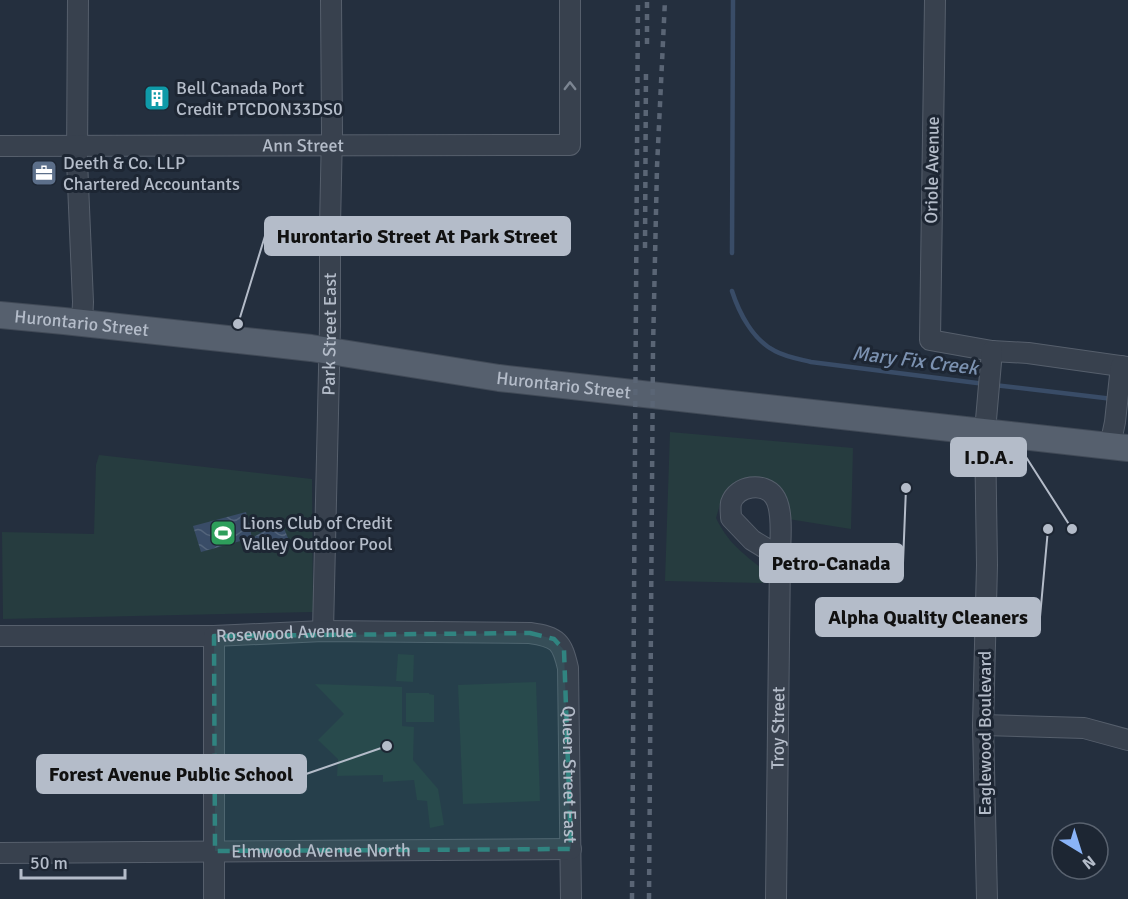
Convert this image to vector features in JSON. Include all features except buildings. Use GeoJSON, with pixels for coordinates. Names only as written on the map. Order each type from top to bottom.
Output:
{"type":"FeatureCollection","features":[{"type":"Feature","properties":{"kind":"main road","name":"Hurontario Street"},"geometry":{"type":"LineString","coordinates":[[0,315],[329,351],[499,378],[1119,447]]}},
{"type":"Feature","properties":{"kind":"street"},"geometry":{"type":"LineString","coordinates":[[78,0],[77,146],[82,323]]}},
{"type":"Feature","properties":{"kind":"street","name":"Park Street East"},"geometry":{"type":"LineString","coordinates":[[323,631],[329,351],[331,0]]}},
{"type":"Feature","properties":{"kind":"street","name":"Ann Street"},"geometry":{"type":"LineString","coordinates":[[0,146],[570,145],[570,0]]}},
{"type":"Feature","properties":{"kind":"street","name":"Oriole Avenue"},"geometry":{"type":"LineString","coordinates":[[935,0],[930,340],[992,351]]}},
{"type":"Feature","properties":{"kind":"street"},"geometry":{"type":"LineString","coordinates":[[992,351],[1028,352],[1124,367],[1119,447]]}},
{"type":"Feature","properties":{"kind":"street","name":"Eaglewood Boulevard"},"geometry":{"type":"LineString","coordinates":[[987,899],[983,725],[987,565],[985,431],[992,351]]}},
{"type":"Feature","properties":{"kind":"street","name":"Troy Street"},"geometry":{"type":"LineString","coordinates":[[776,899],[780,557]]}},
{"type":"Feature","properties":{"kind":"street","name":"Rosewood Avenue"},"geometry":{"type":"LineString","coordinates":[[0,636],[214,636],[323,631],[530,633],[554,639],[564,650]]}},
{"type":"Feature","properties":{"kind":"street"},"geometry":{"type":"LineString","coordinates":[[214,636],[214,899]]}},
{"type":"Feature","properties":{"kind":"street","name":"Queen Street East"},"geometry":{"type":"LineString","coordinates":[[564,650],[568,668],[571,899]]}},
{"type":"Feature","properties":{"kind":"street"},"geometry":{"type":"LineString","coordinates":[[983,725],[1084,728],[1128,740]]}},
{"type":"Feature","properties":{"kind":"street","name":"Elmwood Avenue North"},"geometry":{"type":"LineString","coordinates":[[0,853],[571,849]]}},
{"type":"Feature","properties":{"kind":"highlighted area"},"geometry":{"type":"Polygon","coordinates":[[[530,633],[554,639],[564,650],[571,849],[215,851],[214,636],[530,633]]]}},
{"type":"Feature","properties":{"kind":"green space"},"geometry":{"type":"Polygon","coordinates":[[[670,432],[853,448],[851,529],[782,518],[783,509],[743,481],[723,494],[716,518],[730,540],[760,567],[763,583],[665,581],[670,432]]]}},
{"type":"Feature","properties":{"kind":"green space"},"geometry":{"type":"Polygon","coordinates":[[[99,455],[312,479],[313,612],[3,619],[2,532],[94,534],[96,465],[99,455]]]}},
{"type":"Feature","properties":{"kind":"green space"},"geometry":{"type":"Polygon","coordinates":[[[398,654],[414,655],[413,682],[396,681],[398,654]]]}},
{"type":"Feature","properties":{"kind":"green space"},"geometry":{"type":"Polygon","coordinates":[[[536,682],[540,801],[463,804],[458,685],[536,682]]]}},
{"type":"Feature","properties":{"kind":"green space"},"geometry":{"type":"Polygon","coordinates":[[[315,684],[402,687],[402,726],[414,727],[413,760],[438,789],[444,825],[430,828],[427,801],[417,800],[414,780],[383,782],[383,775],[337,776],[338,759],[318,740],[344,714],[315,684]]]}},
{"type":"Feature","properties":{"kind":"green space"},"geometry":{"type":"Polygon","coordinates":[[[406,693],[434,695],[434,722],[406,722],[406,693]]]}},
{"type":"Feature","properties":{"kind":"water","name":"Lions Club of Credit Valley Outdoor Pool"},"geometry":{"type":"Polygon","coordinates":[[[246,512],[252,538],[281,521],[288,538],[288,550],[244,550],[242,544],[244,540],[201,552],[193,526],[246,512]]]}},
{"type":"Feature","properties":{"kind":"waterway","name":"Mary Fix Creek"},"geometry":{"type":"LineString","coordinates":[[732,253],[733,0]]}},
{"type":"Feature","properties":{"kind":"waterway","name":"Mary Fix Creek"},"geometry":{"type":"LineString","coordinates":[[732,291],[743,317],[754,333],[767,346],[784,355],[811,362],[985,384]]}},
{"type":"Feature","properties":{"kind":"waterway","name":"Mary Fix Creek"},"geometry":{"type":"LineString","coordinates":[[994,385],[1113,399]]}},
{"type":"Feature","properties":{"kind":"railway"},"geometry":{"type":"LineString","coordinates":[[632,899],[638,0]]}},
{"type":"Feature","properties":{"kind":"railway"},"geometry":{"type":"LineString","coordinates":[[647,0],[647,44]]}},
{"type":"Feature","properties":{"kind":"railway"},"geometry":{"type":"LineString","coordinates":[[649,899],[653,348],[657,167],[665,0]]}},
{"type":"Feature","properties":{"kind":"railway"},"geometry":{"type":"LineString","coordinates":[[645,248],[646,68]]}},
{"type":"Feature","properties":{"kind":"place","name":"Bell Canada Port Credit PTCDON33DS0"},"geometry":{"type":"Point","coordinates":[157,98]}},
{"type":"Feature","properties":{"kind":"place","name":"Deeth & Co. LLP Chartered Accountants"},"geometry":{"type":"Point","coordinates":[44,173]}},
{"type":"Feature","properties":{"kind":"place","name":"Hurontario Street At Park Street"},"geometry":{"type":"Point","coordinates":[238,324]}},
{"type":"Feature","properties":{"kind":"place","name":"Petro-Canada"},"geometry":{"type":"Point","coordinates":[906,488]}},
{"type":"Feature","properties":{"kind":"place","name":"Alpha Quality Cleaners"},"geometry":{"type":"Point","coordinates":[1048,529]}},
{"type":"Feature","properties":{"kind":"place","name":"I.D.A."},"geometry":{"type":"Point","coordinates":[1072,529]}},
{"type":"Feature","properties":{"kind":"place","name":"Lions Club of Credit Valley Outdoor Pool"},"geometry":{"type":"Point","coordinates":[223,533]}},
{"type":"Feature","properties":{"kind":"place","name":"Forest Avenue Public School"},"geometry":{"type":"Point","coordinates":[387,746]}}]}
